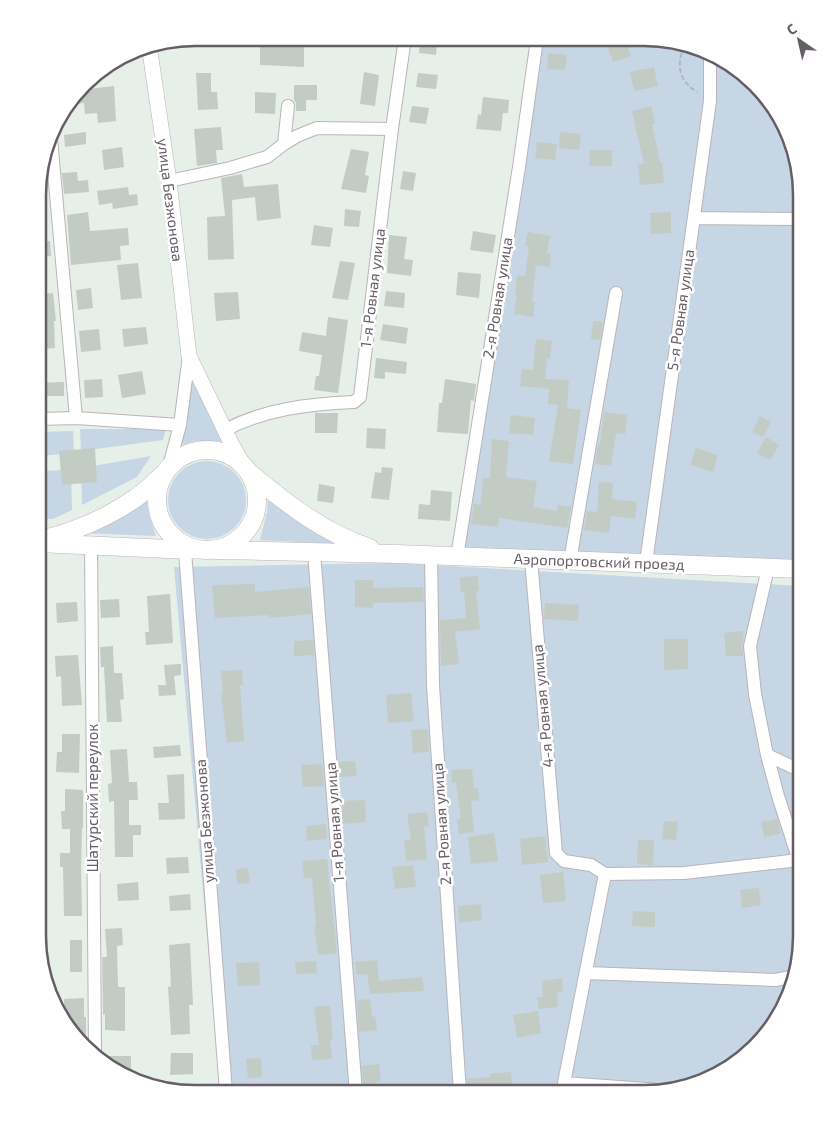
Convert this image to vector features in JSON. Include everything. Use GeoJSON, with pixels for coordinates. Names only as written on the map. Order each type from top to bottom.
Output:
{"type":"FeatureCollection","features":[{"type":"Feature","properties":{"kind":"main road"},"geometry":{"type":"LineString","coordinates":[[46,539],[117,510],[145,491],[178,458],[197,450],[217,451],[235,458],[247,471],[285,502],[327,530],[348,541],[397,554]]}},
{"type":"Feature","properties":{"kind":"main road"},"geometry":{"type":"LineString","coordinates":[[167,469],[157,490],[157,510],[164,529],[178,543],[191,550]]}},
{"type":"Feature","properties":{"kind":"main road"},"geometry":{"type":"LineString","coordinates":[[217,550],[235,543],[249,528],[253,519],[256,510],[257,490],[247,471]]}},
{"type":"Feature","properties":{"kind":"main road"},"geometry":{"type":"LineString","coordinates":[[46,542],[191,550],[397,554]]}},
{"type":"Feature","properties":{"kind":"main road","name":"Аэропортовский проезд"},"geometry":{"type":"LineString","coordinates":[[397,554],[793,569]]}},
{"type":"Feature","properties":{"kind":"street","name":"1-я Ровная улица"},"geometry":{"type":"LineString","coordinates":[[224,430],[258,416],[285,408],[354,402],[360,397],[404,46]]}},
{"type":"Feature","properties":{"kind":"street","name":"2-я Ровная улица"},"geometry":{"type":"LineString","coordinates":[[457,557],[519,167],[535,46]]}},
{"type":"Feature","properties":{"kind":"street","name":"улица Безжонова"},"geometry":{"type":"LineString","coordinates":[[150,53],[169,181],[189,356],[224,430],[247,471]]}},
{"type":"Feature","properties":{"kind":"street","name":"5-я Ровная улица"},"geometry":{"type":"LineString","coordinates":[[646,563],[710,101],[710,63]]}},
{"type":"Feature","properties":{"kind":"street"},"geometry":{"type":"LineString","coordinates":[[284,144],[288,106]]}},
{"type":"Feature","properties":{"kind":"street"},"geometry":{"type":"LineString","coordinates":[[169,181],[230,168],[267,157],[297,136],[317,128],[392,129]]}},
{"type":"Feature","properties":{"kind":"street"},"geometry":{"type":"LineString","coordinates":[[52,153],[76,418]]}},
{"type":"Feature","properties":{"kind":"street"},"geometry":{"type":"LineString","coordinates":[[694,218],[793,220]]}},
{"type":"Feature","properties":{"kind":"street"},"geometry":{"type":"LineString","coordinates":[[570,560],[616,293]]}},
{"type":"Feature","properties":{"kind":"street"},"geometry":{"type":"LineString","coordinates":[[167,469],[180,425],[189,356]]}},
{"type":"Feature","properties":{"kind":"street"},"geometry":{"type":"LineString","coordinates":[[46,419],[76,418],[180,425]]}},
{"type":"Feature","properties":{"kind":"street","name":"Шатурский переулок"},"geometry":{"type":"LineString","coordinates":[[91,544],[94,1044]]}},
{"type":"Feature","properties":{"kind":"street","name":"улица Безжонова"},"geometry":{"type":"LineString","coordinates":[[191,550],[226,1085]]}},
{"type":"Feature","properties":{"kind":"street","name":"1-я Ровная улица"},"geometry":{"type":"LineString","coordinates":[[314,552],[355,1085]]}},
{"type":"Feature","properties":{"kind":"street","name":"2-я Ровная улица"},"geometry":{"type":"LineString","coordinates":[[431,555],[433,685],[459,1085]]}},
{"type":"Feature","properties":{"kind":"street","name":"4-я Ровная улица"},"geometry":{"type":"LineString","coordinates":[[531,559],[556,853],[564,861],[591,865],[605,874]]}},
{"type":"Feature","properties":{"kind":"street"},"geometry":{"type":"LineString","coordinates":[[768,568],[750,646],[755,694],[767,755],[792,840]]}},
{"type":"Feature","properties":{"kind":"street"},"geometry":{"type":"LineString","coordinates":[[767,755],[792,767]]}},
{"type":"Feature","properties":{"kind":"street"},"geometry":{"type":"LineString","coordinates":[[591,1085],[564,1083],[605,874],[684,873],[792,865]]}},
{"type":"Feature","properties":{"kind":"street"},"geometry":{"type":"LineString","coordinates":[[586,973],[775,980],[786,978]]}},
{"type":"Feature","properties":{"kind":"path"},"geometry":{"type":"LineString","coordinates":[[682,51],[679,58],[680,71],[690,87],[710,101]]}},
{"type":"Feature","properties":{"kind":"shaded area"},"geometry":{"type":"Polygon","coordinates":[[[535,46],[643,46],[673,49],[691,54],[726,71],[756,97],[768,113],[785,148],[790,166],[793,196],[793,563],[459,552],[535,46]]]}},
{"type":"Feature","properties":{"kind":"shaded area"},"geometry":{"type":"Polygon","coordinates":[[[195,383],[222,441],[195,441],[182,445],[191,384],[195,383]]]}},
{"type":"Feature","properties":{"kind":"shaded area"},"geometry":{"type":"Polygon","coordinates":[[[80,429],[166,429],[163,440],[81,451],[80,429]]]}},
{"type":"Feature","properties":{"kind":"shaded area"},"geometry":{"type":"Polygon","coordinates":[[[73,431],[74,453],[46,455],[46,432],[73,431]]]}},
{"type":"Feature","properties":{"kind":"shaded area"},"geometry":{"type":"Polygon","coordinates":[[[151,456],[137,477],[82,505],[81,468],[151,456]]]}},
{"type":"Feature","properties":{"kind":"shaded area"},"geometry":{"type":"Polygon","coordinates":[[[207,461],[222,464],[235,472],[243,485],[246,500],[243,515],[235,528],[222,536],[207,539],[192,536],[179,528],[171,515],[168,500],[171,485],[179,472],[192,464],[207,461]]]}},
{"type":"Feature","properties":{"kind":"shaded area"},"geometry":{"type":"Polygon","coordinates":[[[71,470],[72,510],[53,519],[46,519],[46,471],[71,470]]]}},
{"type":"Feature","properties":{"kind":"shaded area"},"geometry":{"type":"Polygon","coordinates":[[[268,498],[337,541],[337,544],[260,540],[267,512],[268,498]]]}},
{"type":"Feature","properties":{"kind":"shaded area"},"geometry":{"type":"Polygon","coordinates":[[[146,499],[156,536],[78,533],[146,499]]]}},
{"type":"Feature","properties":{"kind":"shaded area"},"geometry":{"type":"Polygon","coordinates":[[[393,563],[792,586],[792,945],[790,965],[785,983],[768,1018],[756,1034],[726,1060],[709,1069],[673,1082],[643,1085],[220,1085],[174,567],[393,563]]]}},
{"type":"Feature","properties":{"kind":"building"},"geometry":{"type":"Polygon","coordinates":[[[260,46],[304,47],[304,67],[260,65],[260,46]]]}},
{"type":"Feature","properties":{"kind":"building"},"geometry":{"type":"Polygon","coordinates":[[[420,46],[437,46],[436,55],[419,53],[420,46]]]}},
{"type":"Feature","properties":{"kind":"building"},"geometry":{"type":"Polygon","coordinates":[[[607,46],[628,46],[631,56],[613,62],[607,46]]]}},
{"type":"Feature","properties":{"kind":"building"},"geometry":{"type":"Polygon","coordinates":[[[548,53],[567,55],[565,70],[547,69],[548,53]]]}},
{"type":"Feature","properties":{"kind":"building"},"geometry":{"type":"Polygon","coordinates":[[[654,67],[658,86],[634,91],[630,72],[654,67]]]}},
{"type":"Feature","properties":{"kind":"building"},"geometry":{"type":"Polygon","coordinates":[[[364,72],[379,75],[375,106],[360,104],[364,72]]]}},
{"type":"Feature","properties":{"kind":"building"},"geometry":{"type":"Polygon","coordinates":[[[196,73],[211,73],[211,92],[217,92],[218,109],[198,110],[196,73]]]}},
{"type":"Feature","properties":{"kind":"building"},"geometry":{"type":"Polygon","coordinates":[[[418,73],[438,75],[436,89],[416,87],[418,73]]]}},
{"type":"Feature","properties":{"kind":"building"},"geometry":{"type":"Polygon","coordinates":[[[294,85],[317,85],[317,100],[306,100],[306,111],[296,111],[294,85]]]}},
{"type":"Feature","properties":{"kind":"building"},"geometry":{"type":"Polygon","coordinates":[[[114,86],[116,121],[98,123],[97,113],[85,114],[84,103],[78,104],[91,89],[114,86]]]}},
{"type":"Feature","properties":{"kind":"building"},"geometry":{"type":"Polygon","coordinates":[[[255,92],[276,93],[275,114],[255,113],[255,92]]]}},
{"type":"Feature","properties":{"kind":"building"},"geometry":{"type":"Polygon","coordinates":[[[483,97],[509,100],[508,113],[503,113],[501,131],[476,129],[478,114],[481,115],[483,97]]]}},
{"type":"Feature","properties":{"kind":"building"},"geometry":{"type":"Polygon","coordinates":[[[412,106],[429,108],[426,124],[409,122],[412,106]]]}},
{"type":"Feature","properties":{"kind":"building"},"geometry":{"type":"Polygon","coordinates":[[[651,106],[655,124],[652,124],[660,162],[662,162],[664,183],[640,185],[638,164],[644,164],[632,111],[651,106]]]}},
{"type":"Feature","properties":{"kind":"building"},"geometry":{"type":"Polygon","coordinates":[[[221,127],[223,150],[216,150],[217,163],[197,166],[194,129],[221,127]]]}},
{"type":"Feature","properties":{"kind":"building"},"geometry":{"type":"Polygon","coordinates":[[[86,132],[86,144],[65,147],[64,135],[86,132]]]}},
{"type":"Feature","properties":{"kind":"building"},"geometry":{"type":"Polygon","coordinates":[[[560,132],[581,134],[579,150],[559,148],[560,132]]]}},
{"type":"Feature","properties":{"kind":"building"},"geometry":{"type":"Polygon","coordinates":[[[537,142],[557,144],[555,160],[535,158],[537,142]]]}},
{"type":"Feature","properties":{"kind":"building"},"geometry":{"type":"Polygon","coordinates":[[[122,147],[124,167],[104,170],[102,150],[122,147]]]}},
{"type":"Feature","properties":{"kind":"building"},"geometry":{"type":"Polygon","coordinates":[[[351,149],[369,152],[365,175],[369,176],[366,193],[341,189],[351,149]]]}},
{"type":"Feature","properties":{"kind":"building"},"geometry":{"type":"Polygon","coordinates":[[[590,150],[612,150],[612,166],[589,166],[590,150]]]}},
{"type":"Feature","properties":{"kind":"building"},"geometry":{"type":"Polygon","coordinates":[[[403,171],[416,173],[413,191],[400,189],[403,171]]]}},
{"type":"Feature","properties":{"kind":"building"},"geometry":{"type":"Polygon","coordinates":[[[77,172],[78,181],[88,180],[89,192],[64,194],[62,173],[77,172]]]}},
{"type":"Feature","properties":{"kind":"building"},"geometry":{"type":"Polygon","coordinates":[[[242,174],[244,187],[278,184],[281,218],[257,221],[255,197],[232,200],[234,259],[208,260],[207,217],[225,216],[221,178],[242,174]]]}},
{"type":"Feature","properties":{"kind":"building"},"geometry":{"type":"Polygon","coordinates":[[[128,187],[129,195],[137,194],[138,205],[113,209],[112,203],[99,205],[97,191],[128,187]]]}},
{"type":"Feature","properties":{"kind":"building"},"geometry":{"type":"Polygon","coordinates":[[[345,209],[361,211],[359,227],[344,226],[345,209]]]}},
{"type":"Feature","properties":{"kind":"building"},"geometry":{"type":"Polygon","coordinates":[[[88,212],[90,231],[128,228],[129,245],[120,246],[121,260],[71,265],[67,215],[88,212]]]}},
{"type":"Feature","properties":{"kind":"building"},"geometry":{"type":"Polygon","coordinates":[[[671,212],[671,233],[651,234],[650,213],[671,212]]]}},
{"type":"Feature","properties":{"kind":"building"},"geometry":{"type":"Polygon","coordinates":[[[314,225],[333,228],[330,247],[311,245],[314,225]]]}},
{"type":"Feature","properties":{"kind":"building"},"geometry":{"type":"Polygon","coordinates":[[[473,231],[496,235],[493,253],[470,250],[473,231]]]}},
{"type":"Feature","properties":{"kind":"building"},"geometry":{"type":"Polygon","coordinates":[[[528,232],[550,236],[547,253],[551,254],[550,267],[536,265],[532,302],[535,302],[533,317],[514,314],[517,295],[515,295],[517,275],[525,276],[529,247],[525,246],[528,232]]]}},
{"type":"Feature","properties":{"kind":"building"},"geometry":{"type":"Polygon","coordinates":[[[389,235],[407,237],[404,259],[413,260],[411,276],[387,273],[389,235]]]}},
{"type":"Feature","properties":{"kind":"building"},"geometry":{"type":"Polygon","coordinates":[[[46,241],[50,241],[51,256],[46,256],[46,241]]]}},
{"type":"Feature","properties":{"kind":"building"},"geometry":{"type":"Polygon","coordinates":[[[340,261],[355,263],[348,300],[332,298],[340,261]]]}},
{"type":"Feature","properties":{"kind":"building"},"geometry":{"type":"Polygon","coordinates":[[[138,263],[142,298],[121,300],[117,265],[138,263]]]}},
{"type":"Feature","properties":{"kind":"building"},"geometry":{"type":"Polygon","coordinates":[[[458,272],[481,274],[479,298],[456,295],[458,272]]]}},
{"type":"Feature","properties":{"kind":"building"},"geometry":{"type":"Polygon","coordinates":[[[91,288],[93,308],[78,310],[76,290],[91,288]]]}},
{"type":"Feature","properties":{"kind":"building"},"geometry":{"type":"Polygon","coordinates":[[[386,291],[405,293],[404,308],[384,306],[386,291]]]}},
{"type":"Feature","properties":{"kind":"building"},"geometry":{"type":"Polygon","coordinates":[[[238,292],[240,319],[216,321],[214,293],[238,292]]]}},
{"type":"Feature","properties":{"kind":"building"},"geometry":{"type":"Polygon","coordinates":[[[53,293],[56,321],[54,321],[55,348],[46,349],[46,294],[53,293]]]}},
{"type":"Feature","properties":{"kind":"building"},"geometry":{"type":"Polygon","coordinates":[[[328,317],[348,320],[338,393],[314,390],[316,376],[319,376],[322,355],[299,351],[302,332],[326,336],[328,317]]]}},
{"type":"Feature","properties":{"kind":"building"},"geometry":{"type":"Polygon","coordinates":[[[593,321],[603,322],[600,340],[591,339],[593,321]]]}},
{"type":"Feature","properties":{"kind":"building"},"geometry":{"type":"Polygon","coordinates":[[[383,324],[408,328],[406,344],[380,340],[383,324]]]}},
{"type":"Feature","properties":{"kind":"building"},"geometry":{"type":"Polygon","coordinates":[[[146,327],[148,344],[124,347],[122,329],[146,327]]]}},
{"type":"Feature","properties":{"kind":"building"},"geometry":{"type":"Polygon","coordinates":[[[99,329],[101,350],[81,352],[79,331],[99,329]]]}},
{"type":"Feature","properties":{"kind":"building"},"geometry":{"type":"Polygon","coordinates":[[[536,339],[552,341],[550,359],[547,358],[545,379],[569,380],[567,408],[581,410],[573,464],[549,461],[558,405],[548,404],[549,389],[520,386],[522,369],[533,370],[536,339]]]}},
{"type":"Feature","properties":{"kind":"building"},"geometry":{"type":"Polygon","coordinates":[[[376,358],[407,362],[406,374],[385,372],[385,379],[374,378],[376,358]]]}},
{"type":"Feature","properties":{"kind":"building"},"geometry":{"type":"Polygon","coordinates":[[[142,371],[146,394],[122,398],[118,375],[142,371]]]}},
{"type":"Feature","properties":{"kind":"building"},"geometry":{"type":"Polygon","coordinates":[[[102,379],[103,397],[85,398],[84,380],[102,379]]]}},
{"type":"Feature","properties":{"kind":"building"},"geometry":{"type":"Polygon","coordinates":[[[445,379],[476,384],[474,401],[471,400],[468,434],[437,432],[439,403],[442,403],[445,379]]]}},
{"type":"Feature","properties":{"kind":"building"},"geometry":{"type":"Polygon","coordinates":[[[64,382],[64,396],[46,396],[46,383],[64,382]]]}},
{"type":"Feature","properties":{"kind":"building"},"geometry":{"type":"Polygon","coordinates":[[[604,412],[627,415],[625,434],[616,433],[611,466],[595,464],[598,445],[600,445],[604,412]]]}},
{"type":"Feature","properties":{"kind":"building"},"geometry":{"type":"Polygon","coordinates":[[[315,413],[338,413],[337,433],[315,433],[315,413]]]}},
{"type":"Feature","properties":{"kind":"building"},"geometry":{"type":"Polygon","coordinates":[[[511,415],[535,418],[533,435],[509,433],[511,415]]]}},
{"type":"Feature","properties":{"kind":"building"},"geometry":{"type":"Polygon","coordinates":[[[760,416],[771,422],[763,437],[752,432],[760,416]]]}},
{"type":"Feature","properties":{"kind":"building"},"geometry":{"type":"Polygon","coordinates":[[[367,428],[386,429],[385,449],[366,448],[367,428]]]}},
{"type":"Feature","properties":{"kind":"building"},"geometry":{"type":"Polygon","coordinates":[[[766,437],[779,445],[770,460],[757,453],[766,437]]]}},
{"type":"Feature","properties":{"kind":"building"},"geometry":{"type":"Polygon","coordinates":[[[492,439],[509,441],[506,477],[537,481],[533,507],[557,511],[558,505],[571,507],[567,528],[499,518],[498,527],[471,524],[474,504],[481,505],[483,478],[490,478],[492,439]]]}},
{"type":"Feature","properties":{"kind":"building"},"geometry":{"type":"Polygon","coordinates":[[[95,448],[97,482],[62,485],[59,451],[95,448]]]}},
{"type":"Feature","properties":{"kind":"building"},"geometry":{"type":"Polygon","coordinates":[[[696,448],[718,455],[713,472],[690,465],[696,448]]]}},
{"type":"Feature","properties":{"kind":"building"},"geometry":{"type":"Polygon","coordinates":[[[382,467],[393,468],[389,500],[371,498],[375,472],[381,473],[382,467]]]}},
{"type":"Feature","properties":{"kind":"building"},"geometry":{"type":"Polygon","coordinates":[[[599,482],[613,483],[612,499],[637,502],[635,519],[611,516],[609,533],[584,530],[587,511],[597,512],[599,482]]]}},
{"type":"Feature","properties":{"kind":"building"},"geometry":{"type":"Polygon","coordinates":[[[319,484],[335,487],[333,503],[317,501],[319,484]]]}},
{"type":"Feature","properties":{"kind":"building"},"geometry":{"type":"Polygon","coordinates":[[[431,490],[452,492],[450,521],[418,519],[419,504],[430,505],[431,490]]]}},
{"type":"Feature","properties":{"kind":"building"},"geometry":{"type":"Polygon","coordinates":[[[478,576],[479,591],[476,591],[480,629],[455,632],[459,664],[441,666],[440,620],[466,618],[464,592],[461,592],[460,577],[478,576]]]}},
{"type":"Feature","properties":{"kind":"building"},"geometry":{"type":"Polygon","coordinates":[[[355,580],[373,580],[373,588],[423,587],[424,602],[373,603],[373,608],[355,607],[355,580]]]}},
{"type":"Feature","properties":{"kind":"building"},"geometry":{"type":"Polygon","coordinates":[[[255,584],[255,592],[309,587],[311,614],[269,618],[269,615],[215,618],[212,585],[255,584]]]}},
{"type":"Feature","properties":{"kind":"building"},"geometry":{"type":"Polygon","coordinates":[[[170,594],[173,643],[146,645],[145,632],[149,632],[147,596],[170,594]]]}},
{"type":"Feature","properties":{"kind":"building"},"geometry":{"type":"Polygon","coordinates":[[[119,599],[120,617],[101,618],[100,600],[119,599]]]}},
{"type":"Feature","properties":{"kind":"building"},"geometry":{"type":"Polygon","coordinates":[[[77,602],[78,621],[57,623],[56,603],[77,602]]]}},
{"type":"Feature","properties":{"kind":"building"},"geometry":{"type":"Polygon","coordinates":[[[545,603],[579,605],[578,621],[544,619],[545,603]]]}},
{"type":"Feature","properties":{"kind":"building"},"geometry":{"type":"Polygon","coordinates":[[[744,631],[743,656],[726,656],[724,633],[744,631]]]}},
{"type":"Feature","properties":{"kind":"building"},"geometry":{"type":"Polygon","coordinates":[[[664,639],[688,639],[688,669],[664,670],[664,639]]]}},
{"type":"Feature","properties":{"kind":"building"},"geometry":{"type":"Polygon","coordinates":[[[313,640],[314,655],[294,656],[294,641],[313,640]]]}},
{"type":"Feature","properties":{"kind":"building"},"geometry":{"type":"Polygon","coordinates":[[[113,646],[114,673],[122,673],[124,699],[120,700],[122,722],[107,722],[104,667],[101,667],[100,647],[113,646]]]}},
{"type":"Feature","properties":{"kind":"building"},"geometry":{"type":"Polygon","coordinates":[[[78,655],[82,705],[62,706],[61,676],[56,677],[55,656],[78,655]]]}},
{"type":"Feature","properties":{"kind":"building"},"geometry":{"type":"Polygon","coordinates":[[[181,664],[181,675],[174,676],[176,695],[159,696],[158,685],[166,685],[164,665],[181,664]]]}},
{"type":"Feature","properties":{"kind":"building"},"geometry":{"type":"Polygon","coordinates":[[[242,670],[243,685],[240,685],[244,741],[227,743],[221,694],[223,694],[221,671],[242,670]]]}},
{"type":"Feature","properties":{"kind":"building"},"geometry":{"type":"Polygon","coordinates":[[[411,693],[414,721],[388,723],[386,695],[411,693]]]}},
{"type":"Feature","properties":{"kind":"building"},"geometry":{"type":"Polygon","coordinates":[[[428,729],[429,752],[413,753],[411,730],[428,729]]]}},
{"type":"Feature","properties":{"kind":"building"},"geometry":{"type":"Polygon","coordinates":[[[62,734],[80,734],[79,773],[56,772],[57,752],[62,752],[62,734]]]}},
{"type":"Feature","properties":{"kind":"building"},"geometry":{"type":"Polygon","coordinates":[[[180,745],[181,756],[154,758],[153,747],[180,745]]]}},
{"type":"Feature","properties":{"kind":"building"},"geometry":{"type":"Polygon","coordinates":[[[127,749],[129,782],[137,782],[138,800],[129,800],[129,825],[141,825],[141,835],[133,835],[133,857],[115,857],[114,801],[109,802],[108,784],[112,783],[110,750],[127,749]]]}},
{"type":"Feature","properties":{"kind":"building"},"geometry":{"type":"Polygon","coordinates":[[[355,761],[357,776],[340,777],[338,762],[355,761]]]}},
{"type":"Feature","properties":{"kind":"building"},"geometry":{"type":"Polygon","coordinates":[[[322,764],[324,786],[303,787],[301,765],[322,764]]]}},
{"type":"Feature","properties":{"kind":"building"},"geometry":{"type":"Polygon","coordinates":[[[472,769],[474,788],[478,788],[479,800],[471,801],[474,832],[459,834],[457,819],[461,819],[456,783],[452,783],[451,770],[472,769]]]}},
{"type":"Feature","properties":{"kind":"building"},"geometry":{"type":"Polygon","coordinates":[[[184,774],[185,819],[159,820],[158,803],[169,803],[167,775],[184,774]]]}},
{"type":"Feature","properties":{"kind":"building"},"geometry":{"type":"Polygon","coordinates":[[[65,789],[83,790],[82,916],[64,916],[63,867],[60,867],[60,853],[70,853],[70,829],[62,829],[61,811],[65,811],[65,789]]]}},
{"type":"Feature","properties":{"kind":"building"},"geometry":{"type":"Polygon","coordinates":[[[365,800],[366,822],[343,824],[342,801],[365,800]]]}},
{"type":"Feature","properties":{"kind":"building"},"geometry":{"type":"Polygon","coordinates":[[[427,812],[429,826],[424,827],[427,859],[406,861],[404,840],[411,840],[407,814],[427,812]]]}},
{"type":"Feature","properties":{"kind":"building"},"geometry":{"type":"Polygon","coordinates":[[[777,819],[781,834],[764,837],[761,822],[777,819]]]}},
{"type":"Feature","properties":{"kind":"building"},"geometry":{"type":"Polygon","coordinates":[[[664,821],[678,822],[676,840],[662,839],[664,821]]]}},
{"type":"Feature","properties":{"kind":"building"},"geometry":{"type":"Polygon","coordinates":[[[326,824],[327,839],[307,841],[306,826],[326,824]]]}},
{"type":"Feature","properties":{"kind":"building"},"geometry":{"type":"Polygon","coordinates":[[[494,833],[498,861],[471,864],[468,837],[494,833]]]}},
{"type":"Feature","properties":{"kind":"building"},"geometry":{"type":"Polygon","coordinates":[[[545,836],[548,862],[522,865],[520,839],[545,836]]]}},
{"type":"Feature","properties":{"kind":"building"},"geometry":{"type":"Polygon","coordinates":[[[638,840],[654,840],[653,865],[637,864],[638,840]]]}},
{"type":"Feature","properties":{"kind":"building"},"geometry":{"type":"Polygon","coordinates":[[[188,857],[189,873],[167,874],[166,858],[188,857]]]}},
{"type":"Feature","properties":{"kind":"building"},"geometry":{"type":"Polygon","coordinates":[[[327,859],[337,953],[318,955],[314,926],[316,926],[312,878],[304,878],[302,861],[327,859]]]}},
{"type":"Feature","properties":{"kind":"building"},"geometry":{"type":"Polygon","coordinates":[[[413,865],[416,887],[395,889],[392,867],[413,865]]]}},
{"type":"Feature","properties":{"kind":"building"},"geometry":{"type":"Polygon","coordinates":[[[248,868],[250,883],[237,884],[236,869],[248,868]]]}},
{"type":"Feature","properties":{"kind":"building"},"geometry":{"type":"Polygon","coordinates":[[[563,872],[566,901],[543,903],[540,875],[563,872]]]}},
{"type":"Feature","properties":{"kind":"building"},"geometry":{"type":"Polygon","coordinates":[[[138,882],[139,900],[118,901],[117,884],[138,882]]]}},
{"type":"Feature","properties":{"kind":"building"},"geometry":{"type":"Polygon","coordinates":[[[759,888],[761,905],[742,908],[740,890],[759,888]]]}},
{"type":"Feature","properties":{"kind":"building"},"geometry":{"type":"Polygon","coordinates":[[[190,894],[191,910],[170,911],[169,896],[190,894]]]}},
{"type":"Feature","properties":{"kind":"building"},"geometry":{"type":"Polygon","coordinates":[[[481,904],[482,920],[459,923],[458,906],[481,904]]]}},
{"type":"Feature","properties":{"kind":"building"},"geometry":{"type":"Polygon","coordinates":[[[633,911],[655,912],[655,927],[632,926],[633,911]]]}},
{"type":"Feature","properties":{"kind":"building"},"geometry":{"type":"Polygon","coordinates":[[[122,928],[123,945],[117,946],[118,987],[125,987],[125,1031],[105,1030],[102,957],[107,957],[105,929],[122,928]]]}},
{"type":"Feature","properties":{"kind":"building"},"geometry":{"type":"Polygon","coordinates":[[[70,940],[82,940],[82,972],[70,972],[70,940]]]}},
{"type":"Feature","properties":{"kind":"building"},"geometry":{"type":"Polygon","coordinates":[[[190,943],[193,1005],[189,1005],[190,1034],[171,1035],[168,987],[171,986],[169,945],[190,943]]]}},
{"type":"Feature","properties":{"kind":"building"},"geometry":{"type":"Polygon","coordinates":[[[377,960],[379,981],[422,977],[424,991],[370,994],[367,974],[357,975],[355,962],[377,960]]]}},
{"type":"Feature","properties":{"kind":"building"},"geometry":{"type":"Polygon","coordinates":[[[316,961],[317,973],[296,974],[295,962],[316,961]]]}},
{"type":"Feature","properties":{"kind":"building"},"geometry":{"type":"Polygon","coordinates":[[[259,962],[260,985],[238,986],[236,963],[259,962]]]}},
{"type":"Feature","properties":{"kind":"building"},"geometry":{"type":"Polygon","coordinates":[[[562,978],[563,991],[557,992],[558,1007],[539,1009],[537,997],[543,997],[542,981],[562,978]]]}},
{"type":"Feature","properties":{"kind":"building"},"geometry":{"type":"Polygon","coordinates":[[[84,998],[86,1036],[71,1018],[64,1005],[64,999],[84,998]]]}},
{"type":"Feature","properties":{"kind":"building"},"geometry":{"type":"Polygon","coordinates":[[[370,999],[372,1017],[375,1016],[377,1030],[359,1032],[357,1000],[370,999]]]}},
{"type":"Feature","properties":{"kind":"building"},"geometry":{"type":"Polygon","coordinates":[[[330,1005],[333,1040],[330,1040],[332,1059],[312,1060],[311,1045],[319,1045],[314,1007],[330,1005]]]}},
{"type":"Feature","properties":{"kind":"building"},"geometry":{"type":"Polygon","coordinates":[[[538,1011],[541,1033],[517,1038],[513,1015],[538,1011]]]}},
{"type":"Feature","properties":{"kind":"building"},"geometry":{"type":"Polygon","coordinates":[[[171,1053],[193,1053],[193,1074],[170,1075],[171,1053]]]}},
{"type":"Feature","properties":{"kind":"building"},"geometry":{"type":"Polygon","coordinates":[[[108,1056],[131,1056],[131,1070],[108,1056]]]}},
{"type":"Feature","properties":{"kind":"building"},"geometry":{"type":"Polygon","coordinates":[[[261,1058],[262,1077],[248,1078],[246,1059],[261,1058]]]}},
{"type":"Feature","properties":{"kind":"building"},"geometry":{"type":"Polygon","coordinates":[[[379,1064],[381,1082],[363,1084],[362,1066],[379,1064]]]}},
{"type":"Feature","properties":{"kind":"building"},"geometry":{"type":"Polygon","coordinates":[[[511,1072],[512,1085],[467,1085],[467,1079],[491,1077],[490,1074],[511,1072]]]}}]}
